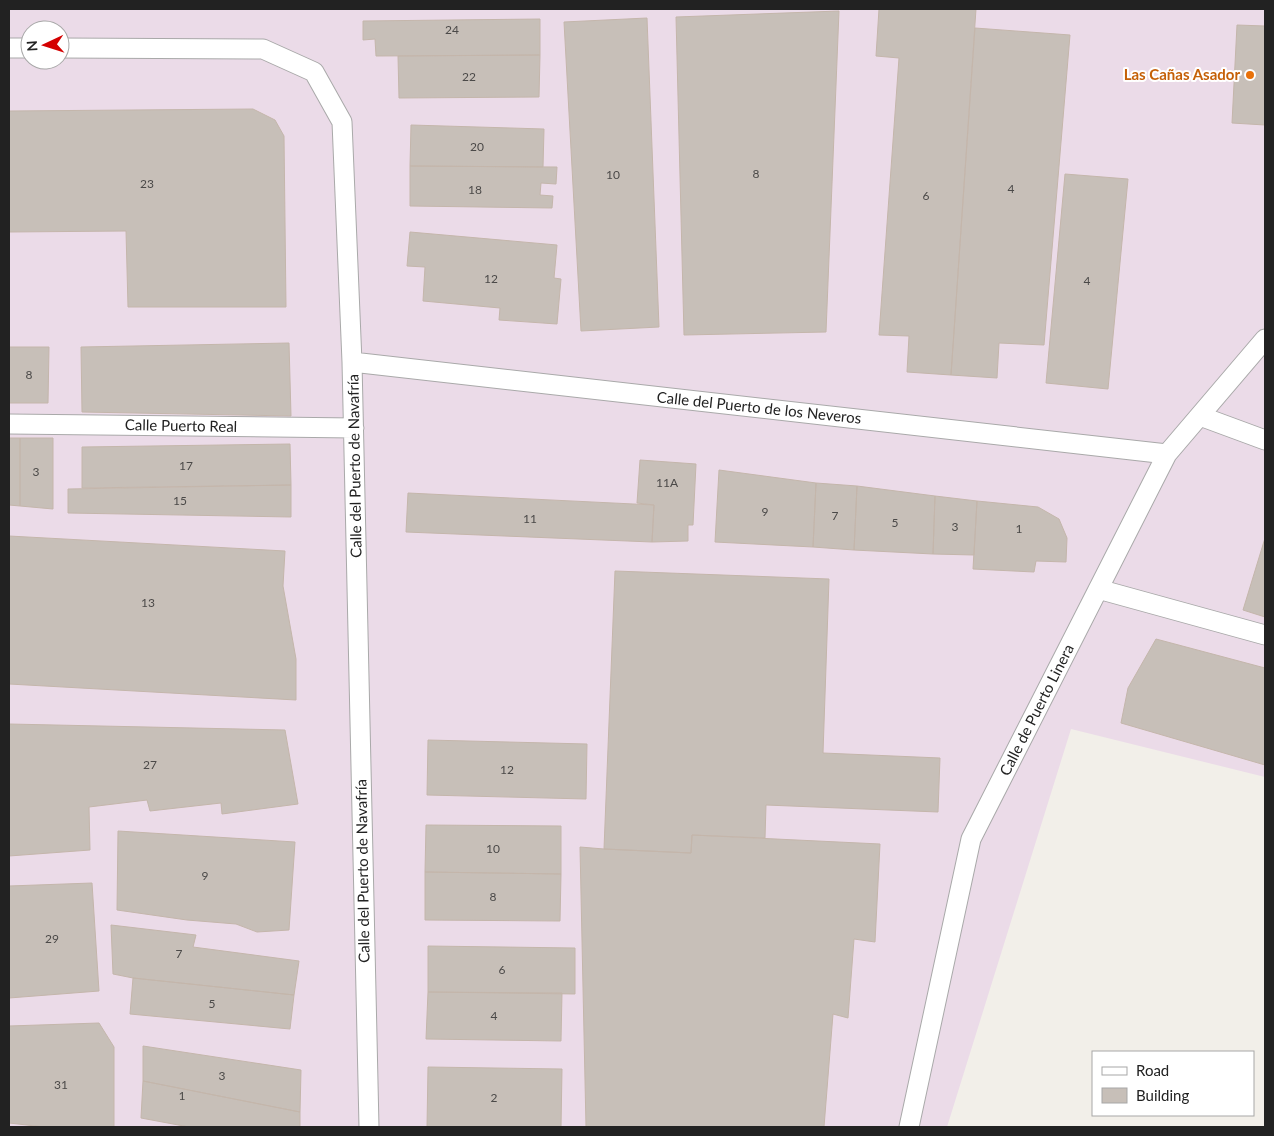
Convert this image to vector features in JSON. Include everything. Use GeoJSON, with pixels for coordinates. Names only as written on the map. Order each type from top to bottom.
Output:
{"type":"FeatureCollection","features":[{"type":"Feature","properties":{"kind":"street","name":"Calle del Puerto de Navafría"},"geometry":{"type":"LineString","coordinates":[[70,48],[263,49],[314,72],[342,122],[354,428],[369,1127]]}},
{"type":"Feature","properties":{"kind":"street","name":"Calle de Puerto Linera"},"geometry":{"type":"LineString","coordinates":[[909,1127],[971,839],[1166,454],[1265,339]]}},
{"type":"Feature","properties":{"kind":"street","name":"Calle del Puerto de los Neveros"},"geometry":{"type":"LineString","coordinates":[[352,362],[1166,454]]}},
{"type":"Feature","properties":{"kind":"street"},"geometry":{"type":"LineString","coordinates":[[1200,416],[1265,440]]}},
{"type":"Feature","properties":{"kind":"street","name":"Calle Puerto Real"},"geometry":{"type":"LineString","coordinates":[[9,424],[354,428]]}},
{"type":"Feature","properties":{"kind":"street"},"geometry":{"type":"LineString","coordinates":[[1098,588],[1265,635]]}},
{"type":"Feature","properties":{"kind":"shaded area"},"geometry":{"type":"Polygon","coordinates":[[[9,9],[1265,9],[1265,777],[1071,729],[947,1127],[9,1127],[9,9]]]}},
{"type":"Feature","properties":{"kind":"building"},"geometry":{"type":"Polygon","coordinates":[[[879,9],[976,9],[951,375],[907,372],[909,336],[879,335],[899,58],[876,56],[879,9]]]}},
{"type":"Feature","properties":{"kind":"building"},"geometry":{"type":"Polygon","coordinates":[[[839,11],[826,332],[684,335],[676,17],[839,11]]]}},
{"type":"Feature","properties":{"kind":"building"},"geometry":{"type":"Polygon","coordinates":[[[647,18],[659,327],[581,331],[564,22],[647,18]]]}},
{"type":"Feature","properties":{"kind":"building"},"geometry":{"type":"Polygon","coordinates":[[[540,19],[540,55],[376,56],[375,39],[363,40],[363,21],[540,19]]]}},
{"type":"Feature","properties":{"kind":"building","name":"Las Cañas Asador"},"geometry":{"type":"Polygon","coordinates":[[[1237,25],[1265,26],[1265,125],[1232,123],[1237,25]]]}},
{"type":"Feature","properties":{"kind":"building"},"geometry":{"type":"Polygon","coordinates":[[[975,28],[1070,35],[1044,345],[999,343],[997,378],[951,375],[975,28]]]}},
{"type":"Feature","properties":{"kind":"building"},"geometry":{"type":"Polygon","coordinates":[[[540,55],[539,97],[399,98],[398,56],[540,55]]]}},
{"type":"Feature","properties":{"kind":"building"},"geometry":{"type":"Polygon","coordinates":[[[253,109],[275,120],[284,136],[286,307],[128,307],[126,231],[9,232],[9,111],[253,109]]]}},
{"type":"Feature","properties":{"kind":"building"},"geometry":{"type":"Polygon","coordinates":[[[411,125],[544,129],[543,167],[410,166],[411,125]]]}},
{"type":"Feature","properties":{"kind":"building"},"geometry":{"type":"Polygon","coordinates":[[[410,166],[557,167],[556,184],[541,183],[540,195],[553,196],[552,208],[410,206],[410,166]]]}},
{"type":"Feature","properties":{"kind":"building"},"geometry":{"type":"Polygon","coordinates":[[[1065,174],[1128,179],[1108,389],[1046,383],[1065,174]]]}},
{"type":"Feature","properties":{"kind":"building"},"geometry":{"type":"Polygon","coordinates":[[[410,232],[557,245],[554,278],[561,279],[557,324],[499,320],[500,308],[423,301],[425,267],[407,266],[410,232]]]}},
{"type":"Feature","properties":{"kind":"building"},"geometry":{"type":"Polygon","coordinates":[[[289,343],[291,416],[82,412],[81,347],[289,343]]]}},
{"type":"Feature","properties":{"kind":"building"},"geometry":{"type":"Polygon","coordinates":[[[9,347],[49,347],[48,403],[9,403],[9,347]]]}},
{"type":"Feature","properties":{"kind":"building"},"geometry":{"type":"Polygon","coordinates":[[[9,438],[20,438],[20,506],[9,505],[9,438]]]}},
{"type":"Feature","properties":{"kind":"building"},"geometry":{"type":"Polygon","coordinates":[[[20,438],[53,438],[53,509],[20,506],[20,438]]]}},
{"type":"Feature","properties":{"kind":"building"},"geometry":{"type":"Polygon","coordinates":[[[290,444],[291,485],[82,488],[82,447],[290,444]]]}},
{"type":"Feature","properties":{"kind":"building"},"geometry":{"type":"Polygon","coordinates":[[[640,460],[696,464],[693,525],[688,525],[688,541],[652,542],[654,505],[637,503],[640,460]]]}},
{"type":"Feature","properties":{"kind":"building"},"geometry":{"type":"Polygon","coordinates":[[[719,470],[816,483],[813,547],[715,542],[719,470]]]}},
{"type":"Feature","properties":{"kind":"building"},"geometry":{"type":"Polygon","coordinates":[[[816,483],[857,486],[854,550],[813,547],[816,483]]]}},
{"type":"Feature","properties":{"kind":"building"},"geometry":{"type":"Polygon","coordinates":[[[291,485],[291,517],[68,513],[68,489],[291,485]]]}},
{"type":"Feature","properties":{"kind":"building"},"geometry":{"type":"Polygon","coordinates":[[[857,486],[935,496],[933,554],[854,550],[857,486]]]}},
{"type":"Feature","properties":{"kind":"building"},"geometry":{"type":"Polygon","coordinates":[[[408,493],[654,505],[652,542],[406,532],[408,493]]]}},
{"type":"Feature","properties":{"kind":"building"},"geometry":{"type":"Polygon","coordinates":[[[935,496],[977,501],[974,555],[933,554],[935,496]]]}},
{"type":"Feature","properties":{"kind":"building"},"geometry":{"type":"Polygon","coordinates":[[[977,501],[1038,507],[1059,519],[1067,538],[1066,562],[1036,561],[1034,572],[973,569],[977,501]]]}},
{"type":"Feature","properties":{"kind":"building"},"geometry":{"type":"Polygon","coordinates":[[[9,536],[285,551],[283,586],[296,659],[296,700],[9,684],[9,536]]]}},
{"type":"Feature","properties":{"kind":"building"},"geometry":{"type":"Polygon","coordinates":[[[1265,538],[1265,617],[1243,610],[1265,538]]]}},
{"type":"Feature","properties":{"kind":"building"},"geometry":{"type":"Polygon","coordinates":[[[615,571],[829,579],[823,753],[940,758],[938,812],[766,805],[765,838],[692,835],[691,853],[604,849],[615,571]]]}},
{"type":"Feature","properties":{"kind":"building"},"geometry":{"type":"Polygon","coordinates":[[[1156,639],[1265,668],[1265,765],[1121,723],[1128,688],[1156,639]]]}},
{"type":"Feature","properties":{"kind":"building"},"geometry":{"type":"Polygon","coordinates":[[[9,724],[285,730],[298,804],[222,814],[221,803],[150,811],[147,800],[89,807],[90,850],[9,856],[9,724]]]}},
{"type":"Feature","properties":{"kind":"building"},"geometry":{"type":"Polygon","coordinates":[[[428,740],[587,744],[586,799],[427,795],[428,740]]]}},
{"type":"Feature","properties":{"kind":"building"},"geometry":{"type":"Polygon","coordinates":[[[426,825],[561,826],[561,874],[425,872],[426,825]]]}},
{"type":"Feature","properties":{"kind":"building"},"geometry":{"type":"Polygon","coordinates":[[[118,831],[295,842],[289,930],[257,932],[236,924],[187,920],[117,910],[118,831]]]}},
{"type":"Feature","properties":{"kind":"building"},"geometry":{"type":"Polygon","coordinates":[[[692,835],[880,844],[875,942],[854,939],[848,1018],[833,1014],[824,1127],[586,1127],[580,847],[691,853],[692,835]]]}},
{"type":"Feature","properties":{"kind":"building"},"geometry":{"type":"Polygon","coordinates":[[[425,872],[561,874],[560,921],[425,920],[425,872]]]}},
{"type":"Feature","properties":{"kind":"building"},"geometry":{"type":"Polygon","coordinates":[[[92,883],[99,991],[9,998],[9,886],[92,883]]]}},
{"type":"Feature","properties":{"kind":"building"},"geometry":{"type":"Polygon","coordinates":[[[111,925],[196,935],[193,947],[299,961],[294,995],[133,978],[113,974],[111,925]]]}},
{"type":"Feature","properties":{"kind":"building"},"geometry":{"type":"Polygon","coordinates":[[[428,946],[575,948],[575,994],[428,992],[428,946]]]}},
{"type":"Feature","properties":{"kind":"building"},"geometry":{"type":"Polygon","coordinates":[[[133,978],[294,995],[290,1029],[130,1014],[133,978]]]}},
{"type":"Feature","properties":{"kind":"building"},"geometry":{"type":"Polygon","coordinates":[[[428,992],[562,993],[561,1041],[426,1039],[428,992]]]}},
{"type":"Feature","properties":{"kind":"building"},"geometry":{"type":"Polygon","coordinates":[[[99,1023],[114,1047],[114,1127],[44,1127],[9,1123],[9,1026],[99,1023]]]}},
{"type":"Feature","properties":{"kind":"building"},"geometry":{"type":"Polygon","coordinates":[[[143,1046],[301,1070],[300,1112],[143,1081],[143,1046]]]}},
{"type":"Feature","properties":{"kind":"building"},"geometry":{"type":"Polygon","coordinates":[[[428,1067],[562,1069],[561,1127],[427,1127],[428,1067]]]}},
{"type":"Feature","properties":{"kind":"building"},"geometry":{"type":"Polygon","coordinates":[[[143,1081],[300,1112],[300,1127],[189,1127],[141,1118],[143,1081]]]}},
{"type":"Feature","properties":{"kind":"place","name":"Las Cañas Asador"},"geometry":{"type":"Point","coordinates":[1250,75]}}]}
